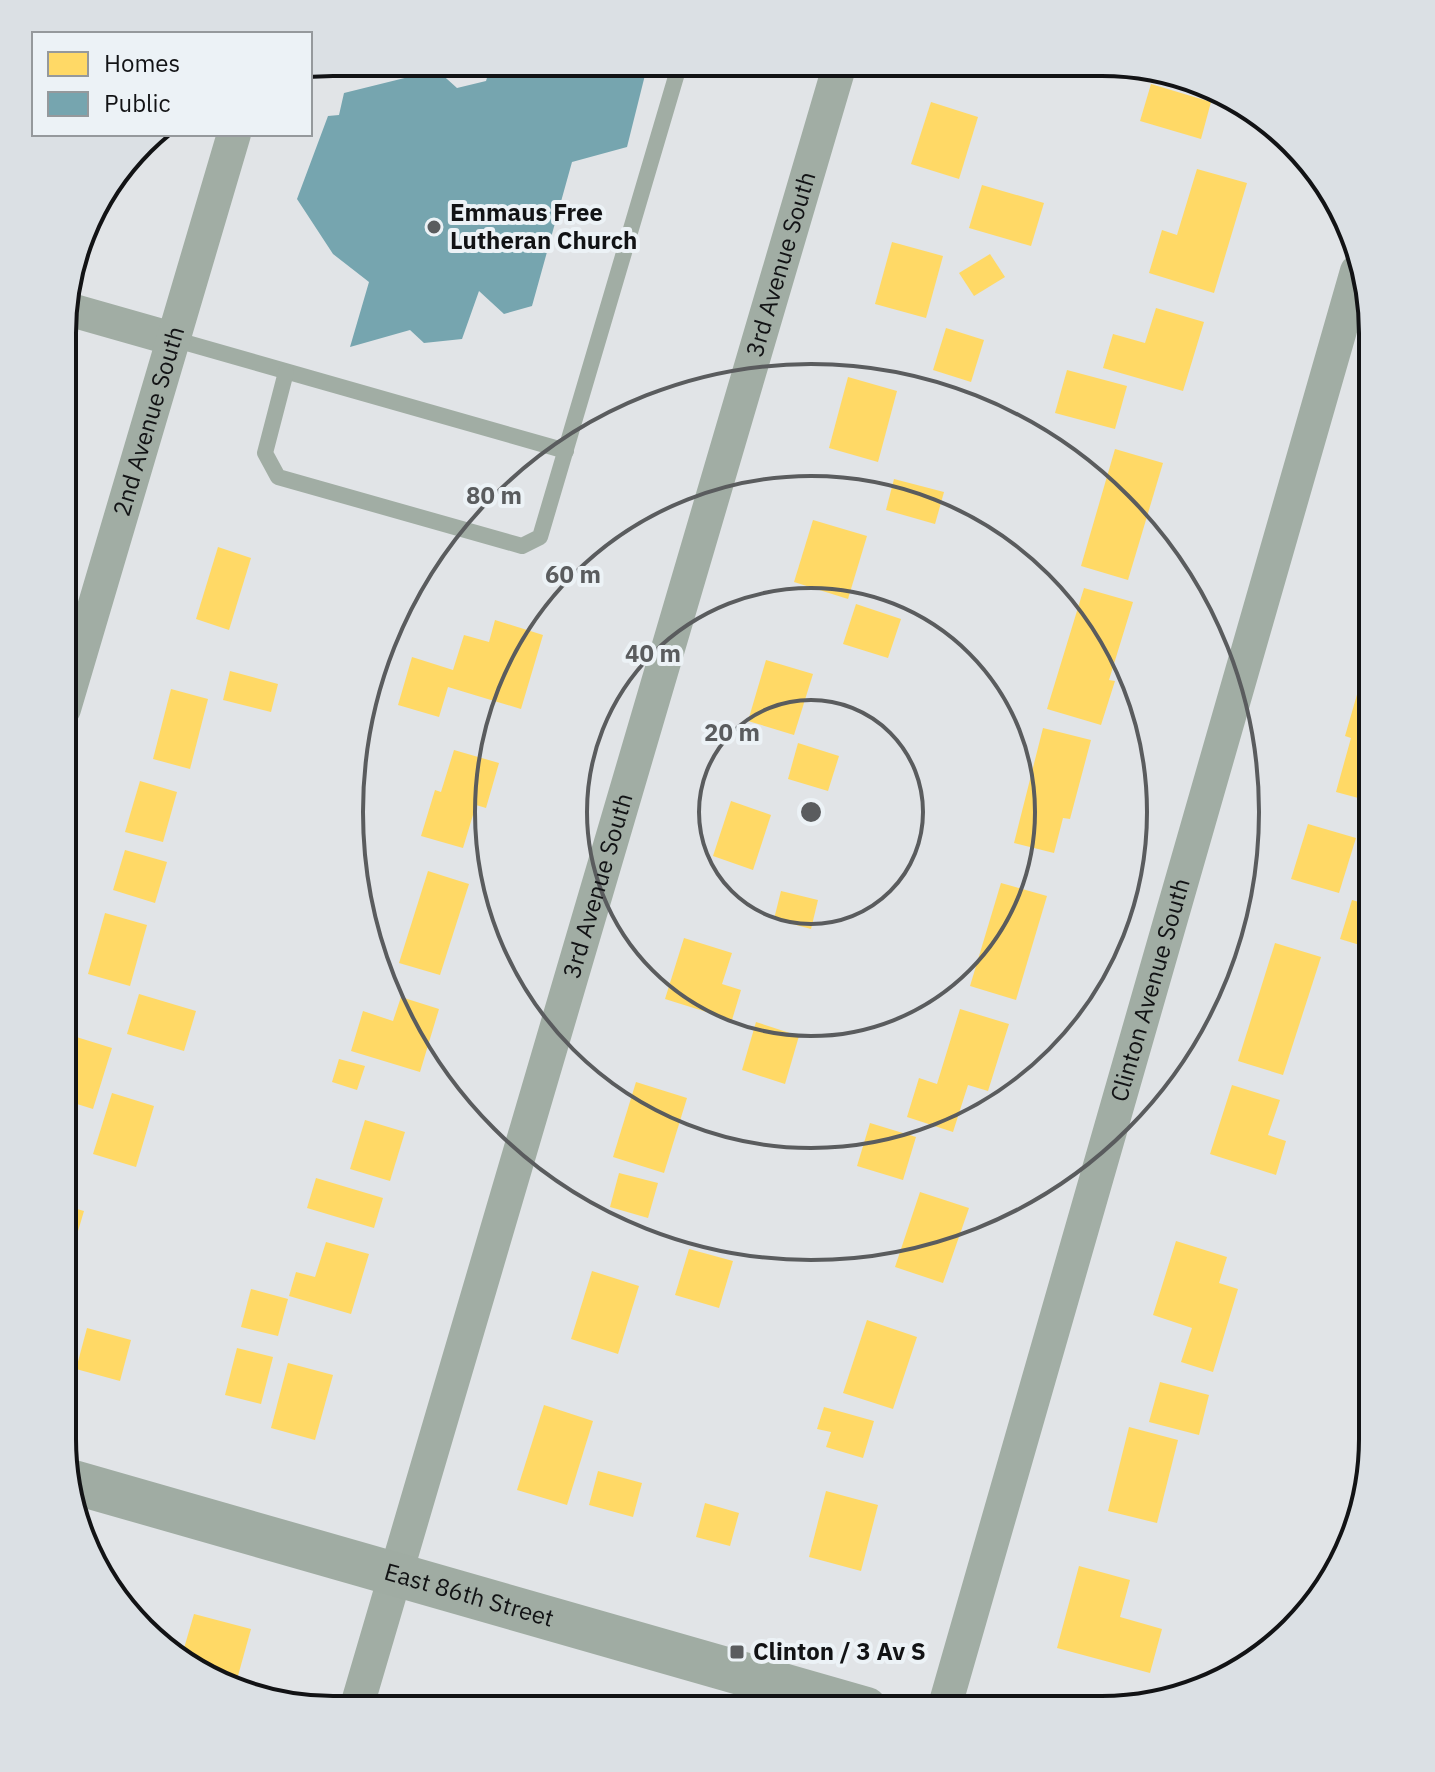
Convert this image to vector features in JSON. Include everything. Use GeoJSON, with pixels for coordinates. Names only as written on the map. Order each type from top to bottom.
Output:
{"type":"FeatureCollection","features":[{"type":"Feature","properties":{"kind":"street","name":"3rd Avenue South"},"geometry":{"type":"LineString","coordinates":[[360,1695],[836,76]]}},
{"type":"Feature","properties":{"kind":"street","name":"2nd Avenue South"},"geometry":{"type":"LineString","coordinates":[[76,668],[233,136]]}},
{"type":"Feature","properties":{"kind":"street","name":"Clinton Avenue South"},"geometry":{"type":"LineString","coordinates":[[948,1695],[1354,283]]}},
{"type":"Feature","properties":{"kind":"street"},"geometry":{"type":"LineString","coordinates":[[77,312],[173,339]]}},
{"type":"Feature","properties":{"kind":"street","name":"East 86th Street"},"geometry":{"type":"LineString","coordinates":[[80,1484],[817,1695]]}},
{"type":"Feature","properties":{"kind":"lane"},"geometry":{"type":"LineString","coordinates":[[286,372],[265,453],[278,477],[522,546],[540,537],[676,76]]}},
{"type":"Feature","properties":{"kind":"lane"},"geometry":{"type":"LineString","coordinates":[[173,339],[566,451]]}},
{"type":"Feature","properties":{"kind":"building: Homes"},"geometry":{"type":"Polygon","coordinates":[[[1151,84],[1211,102],[1201,139],[1140,121],[1151,84]]]}},
{"type":"Feature","properties":{"kind":"building: Homes"},"geometry":{"type":"Polygon","coordinates":[[[931,102],[978,117],[959,179],[911,164],[931,102]]]}},
{"type":"Feature","properties":{"kind":"building: Homes"},"geometry":{"type":"Polygon","coordinates":[[[1197,169],[1247,183],[1214,293],[1149,273],[1162,230],[1177,235],[1197,169]]]}},
{"type":"Feature","properties":{"kind":"building: Homes"},"geometry":{"type":"Polygon","coordinates":[[[982,185],[1044,203],[1031,246],[969,228],[982,185]]]}},
{"type":"Feature","properties":{"kind":"building: Homes"},"geometry":{"type":"Polygon","coordinates":[[[892,242],[943,256],[926,318],[875,304],[892,242]]]}},
{"type":"Feature","properties":{"kind":"building: Homes"},"geometry":{"type":"Polygon","coordinates":[[[990,254],[1005,277],[974,296],[959,273],[990,254]]]}},
{"type":"Feature","properties":{"kind":"building: Homes"},"geometry":{"type":"Polygon","coordinates":[[[1156,308],[1204,322],[1183,391],[1103,368],[1113,334],[1145,343],[1156,308]]]}},
{"type":"Feature","properties":{"kind":"building: Homes"},"geometry":{"type":"Polygon","coordinates":[[[946,328],[984,340],[971,382],[933,370],[946,328]]]}},
{"type":"Feature","properties":{"kind":"building: Homes"},"geometry":{"type":"Polygon","coordinates":[[[1067,370],[1127,386],[1115,429],[1055,413],[1067,370]]]}},
{"type":"Feature","properties":{"kind":"building: Homes"},"geometry":{"type":"Polygon","coordinates":[[[848,377],[897,391],[878,462],[829,448],[848,377]]]}},
{"type":"Feature","properties":{"kind":"building: Homes"},"geometry":{"type":"Polygon","coordinates":[[[1115,449],[1163,463],[1128,580],[1081,566],[1115,449]]]}},
{"type":"Feature","properties":{"kind":"building: Homes"},"geometry":{"type":"Polygon","coordinates":[[[894,479],[944,492],[935,524],[886,510],[894,479]]]}},
{"type":"Feature","properties":{"kind":"building: Homes"},"geometry":{"type":"Polygon","coordinates":[[[813,520],[867,536],[848,599],[794,582],[813,520]]]}},
{"type":"Feature","properties":{"kind":"building: Homes"},"geometry":{"type":"Polygon","coordinates":[[[218,547],[251,558],[229,630],[196,619],[218,547]]]}},
{"type":"Feature","properties":{"kind":"building: Homes"},"geometry":{"type":"Polygon","coordinates":[[[1084,588],[1133,602],[1109,680],[1115,681],[1101,725],[1047,709],[1084,588]]]}},
{"type":"Feature","properties":{"kind":"building: Homes"},"geometry":{"type":"Polygon","coordinates":[[[856,604],[901,619],[888,658],[843,644],[856,604]]]}},
{"type":"Feature","properties":{"kind":"building: Homes"},"geometry":{"type":"Polygon","coordinates":[[[495,620],[543,635],[521,709],[448,687],[439,717],[398,705],[412,657],[453,670],[464,635],[489,642],[495,620]]]}},
{"type":"Feature","properties":{"kind":"building: Homes"},"geometry":{"type":"Polygon","coordinates":[[[766,660],[813,674],[794,735],[748,721],[766,660]]]}},
{"type":"Feature","properties":{"kind":"building: Homes"},"geometry":{"type":"Polygon","coordinates":[[[230,671],[278,684],[271,712],[223,700],[230,671]]]}},
{"type":"Feature","properties":{"kind":"building: Homes"},"geometry":{"type":"Polygon","coordinates":[[[171,689],[208,699],[190,769],[153,759],[171,689]]]}},
{"type":"Feature","properties":{"kind":"building: Homes"},"geometry":{"type":"Polygon","coordinates":[[[1359,689],[1359,798],[1336,792],[1351,738],[1345,736],[1359,689]]]}},
{"type":"Feature","properties":{"kind":"building: Homes"},"geometry":{"type":"Polygon","coordinates":[[[1043,728],[1091,740],[1070,819],[1063,818],[1054,853],[1014,843],[1043,728]]]}},
{"type":"Feature","properties":{"kind":"building: Homes"},"geometry":{"type":"Polygon","coordinates":[[[798,743],[839,756],[828,791],[788,779],[798,743]]]}},
{"type":"Feature","properties":{"kind":"building: Homes"},"geometry":{"type":"Polygon","coordinates":[[[454,750],[499,763],[486,808],[476,805],[463,848],[421,836],[435,790],[441,792],[454,750]]]}},
{"type":"Feature","properties":{"kind":"building: Homes"},"geometry":{"type":"Polygon","coordinates":[[[140,781],[177,792],[163,842],[125,832],[140,781]]]}},
{"type":"Feature","properties":{"kind":"building: Homes"},"geometry":{"type":"Polygon","coordinates":[[[731,801],[771,815],[753,870],[713,856],[731,801]]]}},
{"type":"Feature","properties":{"kind":"building: Homes"},"geometry":{"type":"Polygon","coordinates":[[[1308,824],[1356,838],[1339,893],[1291,879],[1308,824]]]}},
{"type":"Feature","properties":{"kind":"building: Homes"},"geometry":{"type":"Polygon","coordinates":[[[125,850],[167,862],[155,903],[113,890],[125,850]]]}},
{"type":"Feature","properties":{"kind":"building: Homes"},"geometry":{"type":"Polygon","coordinates":[[[428,871],[469,884],[440,975],[399,963],[428,871]]]}},
{"type":"Feature","properties":{"kind":"building: Homes"},"geometry":{"type":"Polygon","coordinates":[[[1001,883],[1047,896],[1016,1000],[970,986],[1001,883]]]}},
{"type":"Feature","properties":{"kind":"building: Homes"},"geometry":{"type":"Polygon","coordinates":[[[781,891],[818,900],[811,929],[774,919],[781,891]]]}},
{"type":"Feature","properties":{"kind":"building: Homes"},"geometry":{"type":"Polygon","coordinates":[[[1352,900],[1358,902],[1358,945],[1340,939],[1352,900]]]}},
{"type":"Feature","properties":{"kind":"building: Homes"},"geometry":{"type":"Polygon","coordinates":[[[105,913],[147,925],[130,986],[88,974],[105,913]]]}},
{"type":"Feature","properties":{"kind":"building: Homes"},"geometry":{"type":"Polygon","coordinates":[[[684,938],[732,953],[722,984],[741,990],[732,1020],[665,999],[684,938]]]}},
{"type":"Feature","properties":{"kind":"building: Homes"},"geometry":{"type":"Polygon","coordinates":[[[1275,943],[1321,957],[1283,1075],[1238,1061],[1275,943]]]}},
{"type":"Feature","properties":{"kind":"building: Homes"},"geometry":{"type":"Polygon","coordinates":[[[139,994],[196,1011],[184,1051],[127,1034],[139,994]]]}},
{"type":"Feature","properties":{"kind":"building: Homes"},"geometry":{"type":"Polygon","coordinates":[[[401,997],[439,1009],[420,1072],[351,1051],[363,1011],[393,1021],[401,997]]]}},
{"type":"Feature","properties":{"kind":"building: Homes"},"geometry":{"type":"Polygon","coordinates":[[[960,1009],[1009,1024],[988,1091],[968,1085],[953,1132],[907,1117],[919,1078],[937,1084],[960,1009]]]}},
{"type":"Feature","properties":{"kind":"building: Homes"},"geometry":{"type":"Polygon","coordinates":[[[756,1022],[799,1036],[785,1084],[742,1070],[756,1022]]]}},
{"type":"Feature","properties":{"kind":"building: Homes"},"geometry":{"type":"Polygon","coordinates":[[[76,1037],[112,1048],[93,1109],[77,1104],[76,1107],[76,1037]]]}},
{"type":"Feature","properties":{"kind":"building: Homes"},"geometry":{"type":"Polygon","coordinates":[[[339,1059],[365,1066],[357,1090],[332,1082],[339,1059]]]}},
{"type":"Feature","properties":{"kind":"building: Homes"},"geometry":{"type":"Polygon","coordinates":[[[636,1082],[687,1098],[664,1173],[613,1157],[636,1082]]]}},
{"type":"Feature","properties":{"kind":"building: Homes"},"geometry":{"type":"Polygon","coordinates":[[[1232,1085],[1280,1100],[1268,1135],[1286,1141],[1276,1175],[1210,1154],[1232,1085]]]}},
{"type":"Feature","properties":{"kind":"building: Homes"},"geometry":{"type":"Polygon","coordinates":[[[112,1093],[154,1106],[136,1167],[93,1154],[112,1093]]]}},
{"type":"Feature","properties":{"kind":"building: Homes"},"geometry":{"type":"Polygon","coordinates":[[[365,1120],[405,1132],[390,1181],[350,1169],[365,1120]]]}},
{"type":"Feature","properties":{"kind":"building: Homes"},"geometry":{"type":"Polygon","coordinates":[[[870,1123],[916,1137],[903,1180],[857,1166],[870,1123]]]}},
{"type":"Feature","properties":{"kind":"building: Homes"},"geometry":{"type":"Polygon","coordinates":[[[619,1173],[658,1183],[648,1218],[610,1207],[619,1173]]]}},
{"type":"Feature","properties":{"kind":"building: Homes"},"geometry":{"type":"Polygon","coordinates":[[[316,1178],[383,1198],[374,1228],[307,1208],[316,1178]]]}},
{"type":"Feature","properties":{"kind":"building: Homes"},"geometry":{"type":"Polygon","coordinates":[[[920,1192],[969,1208],[943,1283],[895,1267],[920,1192]]]}},
{"type":"Feature","properties":{"kind":"building: Homes"},"geometry":{"type":"Polygon","coordinates":[[[76,1209],[84,1211],[76,1238],[76,1209]]]}},
{"type":"Feature","properties":{"kind":"building: Homes"},"geometry":{"type":"Polygon","coordinates":[[[1176,1241],[1227,1257],[1219,1283],[1238,1289],[1213,1372],[1181,1362],[1192,1328],[1153,1315],[1176,1241]]]}},
{"type":"Feature","properties":{"kind":"building: Homes"},"geometry":{"type":"Polygon","coordinates":[[[326,1242],[369,1254],[351,1314],[289,1296],[296,1272],[315,1277],[326,1242]]]}},
{"type":"Feature","properties":{"kind":"building: Homes"},"geometry":{"type":"Polygon","coordinates":[[[689,1249],[733,1261],[719,1308],[675,1295],[689,1249]]]}},
{"type":"Feature","properties":{"kind":"building: Homes"},"geometry":{"type":"Polygon","coordinates":[[[592,1271],[639,1286],[618,1354],[571,1339],[592,1271]]]}},
{"type":"Feature","properties":{"kind":"building: Homes"},"geometry":{"type":"Polygon","coordinates":[[[251,1289],[288,1299],[278,1336],[241,1327],[251,1289]]]}},
{"type":"Feature","properties":{"kind":"building: Homes"},"geometry":{"type":"Polygon","coordinates":[[[867,1320],[917,1337],[893,1409],[843,1393],[867,1320]]]}},
{"type":"Feature","properties":{"kind":"building: Homes"},"geometry":{"type":"Polygon","coordinates":[[[87,1328],[131,1340],[120,1381],[76,1369],[87,1328]]]}},
{"type":"Feature","properties":{"kind":"building: Homes"},"geometry":{"type":"Polygon","coordinates":[[[237,1348],[273,1357],[261,1404],[225,1395],[237,1348]]]}},
{"type":"Feature","properties":{"kind":"building: Homes"},"geometry":{"type":"Polygon","coordinates":[[[288,1363],[333,1375],[315,1440],[271,1428],[288,1363]]]}},
{"type":"Feature","properties":{"kind":"building: Homes"},"geometry":{"type":"Polygon","coordinates":[[[1160,1382],[1209,1395],[1199,1435],[1149,1422],[1160,1382]]]}},
{"type":"Feature","properties":{"kind":"building: Homes"},"geometry":{"type":"Polygon","coordinates":[[[544,1405],[593,1421],[567,1505],[517,1490],[544,1405]]]}},
{"type":"Feature","properties":{"kind":"building: Homes"},"geometry":{"type":"Polygon","coordinates":[[[824,1407],[874,1421],[863,1458],[826,1447],[831,1432],[817,1429],[824,1407]]]}},
{"type":"Feature","properties":{"kind":"building: Homes"},"geometry":{"type":"Polygon","coordinates":[[[1129,1427],[1178,1440],[1157,1523],[1108,1511],[1129,1427]]]}},
{"type":"Feature","properties":{"kind":"building: Homes"},"geometry":{"type":"Polygon","coordinates":[[[598,1471],[642,1483],[633,1517],[589,1505],[598,1471]]]}},
{"type":"Feature","properties":{"kind":"building: Homes"},"geometry":{"type":"Polygon","coordinates":[[[826,1491],[878,1505],[861,1571],[809,1557],[826,1491]]]}},
{"type":"Feature","properties":{"kind":"building: Homes"},"geometry":{"type":"Polygon","coordinates":[[[705,1503],[739,1513],[730,1546],[696,1537],[705,1503]]]}},
{"type":"Feature","properties":{"kind":"building: Homes"},"geometry":{"type":"Polygon","coordinates":[[[1079,1566],[1130,1580],[1120,1617],[1162,1629],[1150,1673],[1057,1648],[1079,1566]]]}},
{"type":"Feature","properties":{"kind":"building: Homes"},"geometry":{"type":"Polygon","coordinates":[[[194,1614],[251,1629],[238,1677],[219,1670],[184,1648],[194,1614]]]}},
{"type":"Feature","properties":{"kind":"building: Public","name":"Emmaus Free Lutheran Church"},"geometry":{"type":"Polygon","coordinates":[[[413,76],[444,76],[457,88],[486,81],[488,76],[645,76],[627,147],[572,162],[532,306],[504,314],[479,291],[462,339],[424,343],[410,330],[350,347],[369,282],[333,254],[297,199],[328,116],[339,115],[344,93],[413,76]]]}},
{"type":"Feature","properties":{"kind":"place","name":"Emmaus Free Lutheran Church"},"geometry":{"type":"Point","coordinates":[434,227]}},
{"type":"Feature","properties":{"kind":"place","name":"Clinton / 3 Av S"},"geometry":{"type":"Point","coordinates":[737,1652]}}]}
